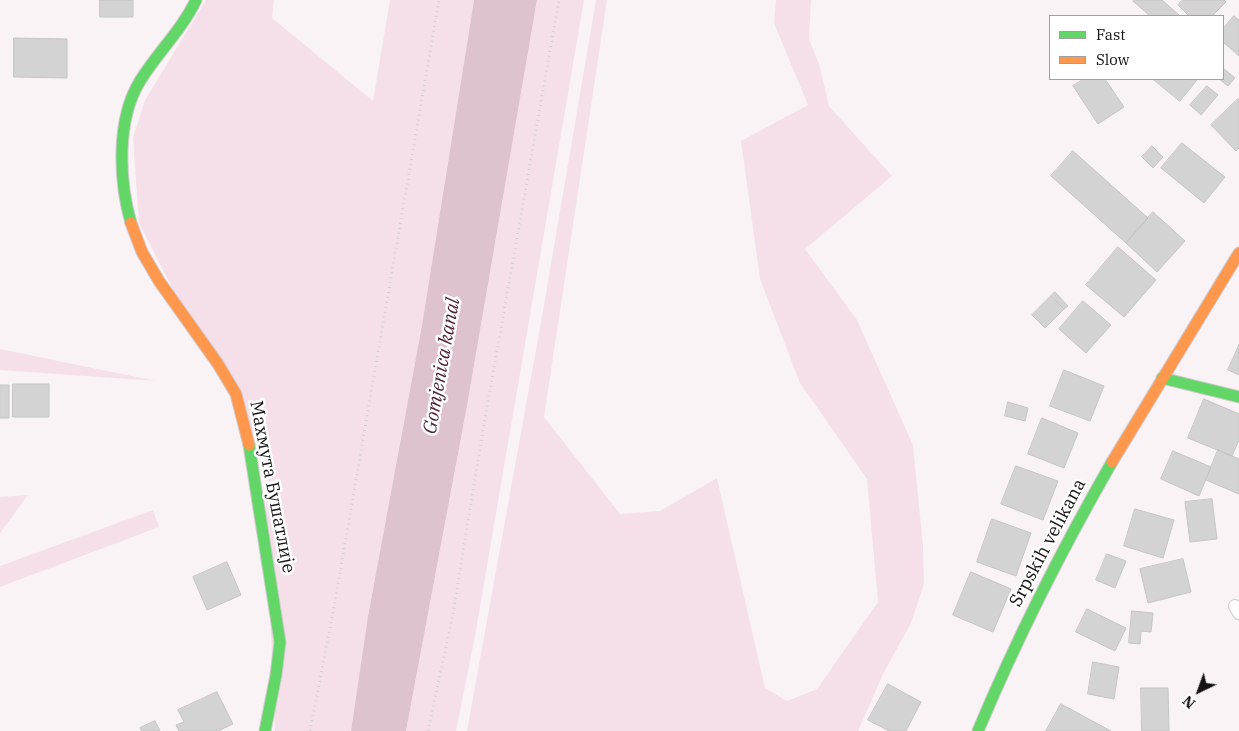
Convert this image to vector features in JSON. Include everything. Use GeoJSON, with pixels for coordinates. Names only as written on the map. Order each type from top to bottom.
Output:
{"type":"FeatureCollection","features":[{"type":"Feature","properties":{"kind":"street","name":"Махмута Бушатлије"},"geometry":{"type":"LineString","coordinates":[[196,0],[188,17],[139,82],[129,106],[122,141],[124,186],[130,221],[142,252],[159,281],[218,364],[236,394],[248,436],[280,642],[276,675],[265,731]]}},
{"type":"Feature","properties":{"kind":"street","name":"Srpskih velikana"},"geometry":{"type":"LineString","coordinates":[[978,731],[997,682],[1048,576],[1084,508],[1239,254]]}},
{"type":"Feature","properties":{"kind":"street"},"geometry":{"type":"LineString","coordinates":[[1162,378],[1239,397]]}},
{"type":"Feature","properties":{"kind":"path"},"geometry":{"type":"LineString","coordinates":[[310,731],[337,588],[439,0]]}},
{"type":"Feature","properties":{"kind":"path"},"geometry":{"type":"LineString","coordinates":[[428,731],[453,614],[483,430],[560,0]]}},
{"type":"Feature","properties":{"kind":"shaded area"},"geometry":{"type":"Polygon","coordinates":[[[206,0],[274,0],[272,18],[373,101],[390,0],[474,0],[422,325],[368,616],[351,731],[275,731],[264,461],[139,223],[133,138],[145,100],[206,0]]]}},
{"type":"Feature","properties":{"kind":"shaded area"},"geometry":{"type":"Polygon","coordinates":[[[537,0],[584,0],[475,636],[456,731],[406,731],[467,406],[537,0]]]}},
{"type":"Feature","properties":{"kind":"shaded area"},"geometry":{"type":"Polygon","coordinates":[[[596,0],[607,0],[544,417],[620,514],[660,511],[717,478],[765,688],[787,701],[817,689],[878,602],[867,479],[800,383],[760,279],[741,141],[808,105],[774,23],[776,0],[811,0],[809,39],[819,64],[829,106],[892,176],[805,249],[857,320],[913,445],[923,546],[924,584],[911,623],[884,672],[858,731],[467,731],[543,311],[596,0]]]}},
{"type":"Feature","properties":{"kind":"shaded area"},"geometry":{"type":"Polygon","coordinates":[[[0,349],[156,381],[0,370],[0,349]]]}},
{"type":"Feature","properties":{"kind":"shaded area"},"geometry":{"type":"Polygon","coordinates":[[[28,495],[0,533],[0,497],[28,495]]]}},
{"type":"Feature","properties":{"kind":"shaded area"},"geometry":{"type":"Polygon","coordinates":[[[153,510],[159,527],[0,587],[0,566],[153,510]]]}},
{"type":"Feature","properties":{"kind":"water","name":"Gomjenica kanal"},"geometry":{"type":"Polygon","coordinates":[[[474,0],[537,0],[467,406],[406,731],[351,731],[368,616],[422,325],[474,0]]]}},
{"type":"Feature","properties":{"kind":"building"},"geometry":{"type":"Polygon","coordinates":[[[100,0],[133,0],[133,17],[100,17],[100,0]]]}},
{"type":"Feature","properties":{"kind":"building"},"geometry":{"type":"Polygon","coordinates":[[[1162,0],[1179,15],[1149,15],[1133,1],[1162,0]]]}},
{"type":"Feature","properties":{"kind":"building"},"geometry":{"type":"Polygon","coordinates":[[[1183,0],[1224,0],[1226,2],[1213,15],[1188,15],[1178,5],[1183,0]]]}},
{"type":"Feature","properties":{"kind":"building"},"geometry":{"type":"Polygon","coordinates":[[[1234,16],[1239,20],[1239,56],[1224,43],[1224,28],[1234,16]]]}},
{"type":"Feature","properties":{"kind":"building"},"geometry":{"type":"Polygon","coordinates":[[[14,38],[67,39],[67,78],[14,77],[14,38]]]}},
{"type":"Feature","properties":{"kind":"building"},"geometry":{"type":"Polygon","coordinates":[[[1224,69],[1235,78],[1228,86],[1220,80],[1224,80],[1224,69]]]}},
{"type":"Feature","properties":{"kind":"building"},"geometry":{"type":"Polygon","coordinates":[[[1082,80],[1106,80],[1124,107],[1098,124],[1073,86],[1082,80]]]}},
{"type":"Feature","properties":{"kind":"building"},"geometry":{"type":"Polygon","coordinates":[[[1154,80],[1197,80],[1180,101],[1154,80]]]}},
{"type":"Feature","properties":{"kind":"building"},"geometry":{"type":"Polygon","coordinates":[[[1207,86],[1218,95],[1201,115],[1190,105],[1207,86]]]}},
{"type":"Feature","properties":{"kind":"building"},"geometry":{"type":"Polygon","coordinates":[[[1238,99],[1239,148],[1236,151],[1211,125],[1238,99]]]}},
{"type":"Feature","properties":{"kind":"building"},"geometry":{"type":"Polygon","coordinates":[[[1182,143],[1225,177],[1204,203],[1161,168],[1182,143]]]}},
{"type":"Feature","properties":{"kind":"building"},"geometry":{"type":"Polygon","coordinates":[[[1152,146],[1163,157],[1153,168],[1142,157],[1152,146]]]}},
{"type":"Feature","properties":{"kind":"building"},"geometry":{"type":"Polygon","coordinates":[[[1073,151],[1148,218],[1126,243],[1051,176],[1073,151]]]}},
{"type":"Feature","properties":{"kind":"building"},"geometry":{"type":"Polygon","coordinates":[[[1153,212],[1185,241],[1157,272],[1126,243],[1153,212]]]}},
{"type":"Feature","properties":{"kind":"building"},"geometry":{"type":"Polygon","coordinates":[[[1118,247],[1156,280],[1124,317],[1086,285],[1118,247]]]}},
{"type":"Feature","properties":{"kind":"building"},"geometry":{"type":"Polygon","coordinates":[[[1055,292],[1068,306],[1064,309],[1051,296],[1055,292]]]}},
{"type":"Feature","properties":{"kind":"building"},"geometry":{"type":"Polygon","coordinates":[[[1051,296],[1064,309],[1045,328],[1032,315],[1051,296]]]}},
{"type":"Feature","properties":{"kind":"building"},"geometry":{"type":"Polygon","coordinates":[[[1083,301],[1111,325],[1086,353],[1059,329],[1083,301]]]}},
{"type":"Feature","properties":{"kind":"building"},"geometry":{"type":"Polygon","coordinates":[[[1239,345],[1239,375],[1228,370],[1239,345]]]}},
{"type":"Feature","properties":{"kind":"building"},"geometry":{"type":"Polygon","coordinates":[[[1064,370],[1104,386],[1090,421],[1050,406],[1064,370]]]}},
{"type":"Feature","properties":{"kind":"building"},"geometry":{"type":"Polygon","coordinates":[[[13,384],[49,384],[49,417],[13,417],[13,384]]]}},
{"type":"Feature","properties":{"kind":"building"},"geometry":{"type":"Polygon","coordinates":[[[0,385],[9,385],[9,418],[0,418],[0,385]]]}},
{"type":"Feature","properties":{"kind":"building"},"geometry":{"type":"Polygon","coordinates":[[[1204,399],[1239,414],[1239,440],[1232,456],[1188,438],[1204,399]]]}},
{"type":"Feature","properties":{"kind":"building"},"geometry":{"type":"Polygon","coordinates":[[[1008,402],[1028,408],[1025,421],[1005,416],[1008,402]]]}},
{"type":"Feature","properties":{"kind":"building"},"geometry":{"type":"Polygon","coordinates":[[[1042,418],[1078,433],[1064,468],[1028,454],[1042,418]]]}},
{"type":"Feature","properties":{"kind":"building"},"geometry":{"type":"Polygon","coordinates":[[[1218,450],[1239,459],[1239,494],[1206,480],[1218,450]]]}},
{"type":"Feature","properties":{"kind":"building"},"geometry":{"type":"Polygon","coordinates":[[[1173,451],[1211,467],[1199,496],[1161,479],[1173,451]]]}},
{"type":"Feature","properties":{"kind":"building"},"geometry":{"type":"Polygon","coordinates":[[[1016,466],[1058,481],[1043,520],[1001,504],[1016,466]]]}},
{"type":"Feature","properties":{"kind":"building"},"geometry":{"type":"Polygon","coordinates":[[[1212,499],[1217,539],[1190,542],[1185,502],[1212,499]]]}},
{"type":"Feature","properties":{"kind":"building"},"geometry":{"type":"Polygon","coordinates":[[[1135,509],[1174,520],[1163,558],[1124,546],[1135,509]]]}},
{"type":"Feature","properties":{"kind":"building"},"geometry":{"type":"Polygon","coordinates":[[[992,519],[1031,533],[1016,576],[977,562],[992,519]]]}},
{"type":"Feature","properties":{"kind":"building"},"geometry":{"type":"Polygon","coordinates":[[[1107,554],[1126,561],[1115,588],[1096,580],[1107,554]]]}},
{"type":"Feature","properties":{"kind":"building"},"geometry":{"type":"Polygon","coordinates":[[[1183,559],[1191,592],[1148,603],[1140,569],[1183,559]]]}},
{"type":"Feature","properties":{"kind":"building"},"geometry":{"type":"Polygon","coordinates":[[[227,562],[241,595],[207,610],[193,577],[227,562]]]}},
{"type":"Feature","properties":{"kind":"building"},"geometry":{"type":"Polygon","coordinates":[[[971,572],[1011,589],[993,632],[953,615],[971,572]]]}},
{"type":"Feature","properties":{"kind":"building"},"geometry":{"type":"Polygon","coordinates":[[[1087,609],[1126,628],[1115,651],[1076,632],[1087,609]]]}},
{"type":"Feature","properties":{"kind":"building"},"geometry":{"type":"Polygon","coordinates":[[[1132,611],[1153,613],[1151,632],[1141,631],[1140,644],[1129,643],[1132,611]]]}},
{"type":"Feature","properties":{"kind":"building"},"geometry":{"type":"Polygon","coordinates":[[[1093,662],[1119,667],[1114,699],[1088,694],[1093,662]]]}},
{"type":"Feature","properties":{"kind":"building"},"geometry":{"type":"Polygon","coordinates":[[[888,684],[921,702],[906,731],[889,731],[868,720],[888,684]]]}},
{"type":"Feature","properties":{"kind":"building"},"geometry":{"type":"Polygon","coordinates":[[[1141,688],[1168,688],[1169,731],[1142,731],[1141,688]]]}},
{"type":"Feature","properties":{"kind":"building"},"geometry":{"type":"Polygon","coordinates":[[[217,692],[233,724],[218,731],[179,731],[176,725],[184,722],[178,710],[217,692]]]}},
{"type":"Feature","properties":{"kind":"building"},"geometry":{"type":"Polygon","coordinates":[[[1061,704],[1111,731],[1046,731],[1061,704]]]}},
{"type":"Feature","properties":{"kind":"building"},"geometry":{"type":"Polygon","coordinates":[[[155,721],[160,731],[142,731],[140,728],[155,721]]]}},
{"type":"Feature","properties":{"kind":"traffic: fast"},"geometry":{"type":"LineString","coordinates":[[131,223],[122,170],[123,132],[127,114],[132,97],[140,81],[184,21],[196,0]]}},
{"type":"Feature","properties":{"kind":"traffic: fast"},"geometry":{"type":"LineString","coordinates":[[1162,378],[1239,397]]}},
{"type":"Feature","properties":{"kind":"traffic: fast"},"geometry":{"type":"LineString","coordinates":[[249,445],[280,642],[276,675],[265,731]]}},
{"type":"Feature","properties":{"kind":"traffic: fast"},"geometry":{"type":"LineString","coordinates":[[978,731],[1008,662],[1041,594],[1112,462]]}},
{"type":"Feature","properties":{"kind":"traffic: slow"},"geometry":{"type":"LineString","coordinates":[[131,223],[142,252],[159,281],[218,364],[236,394],[249,445]]}},
{"type":"Feature","properties":{"kind":"traffic: slow"},"geometry":{"type":"LineString","coordinates":[[1112,462],[1239,253]]}}]}
